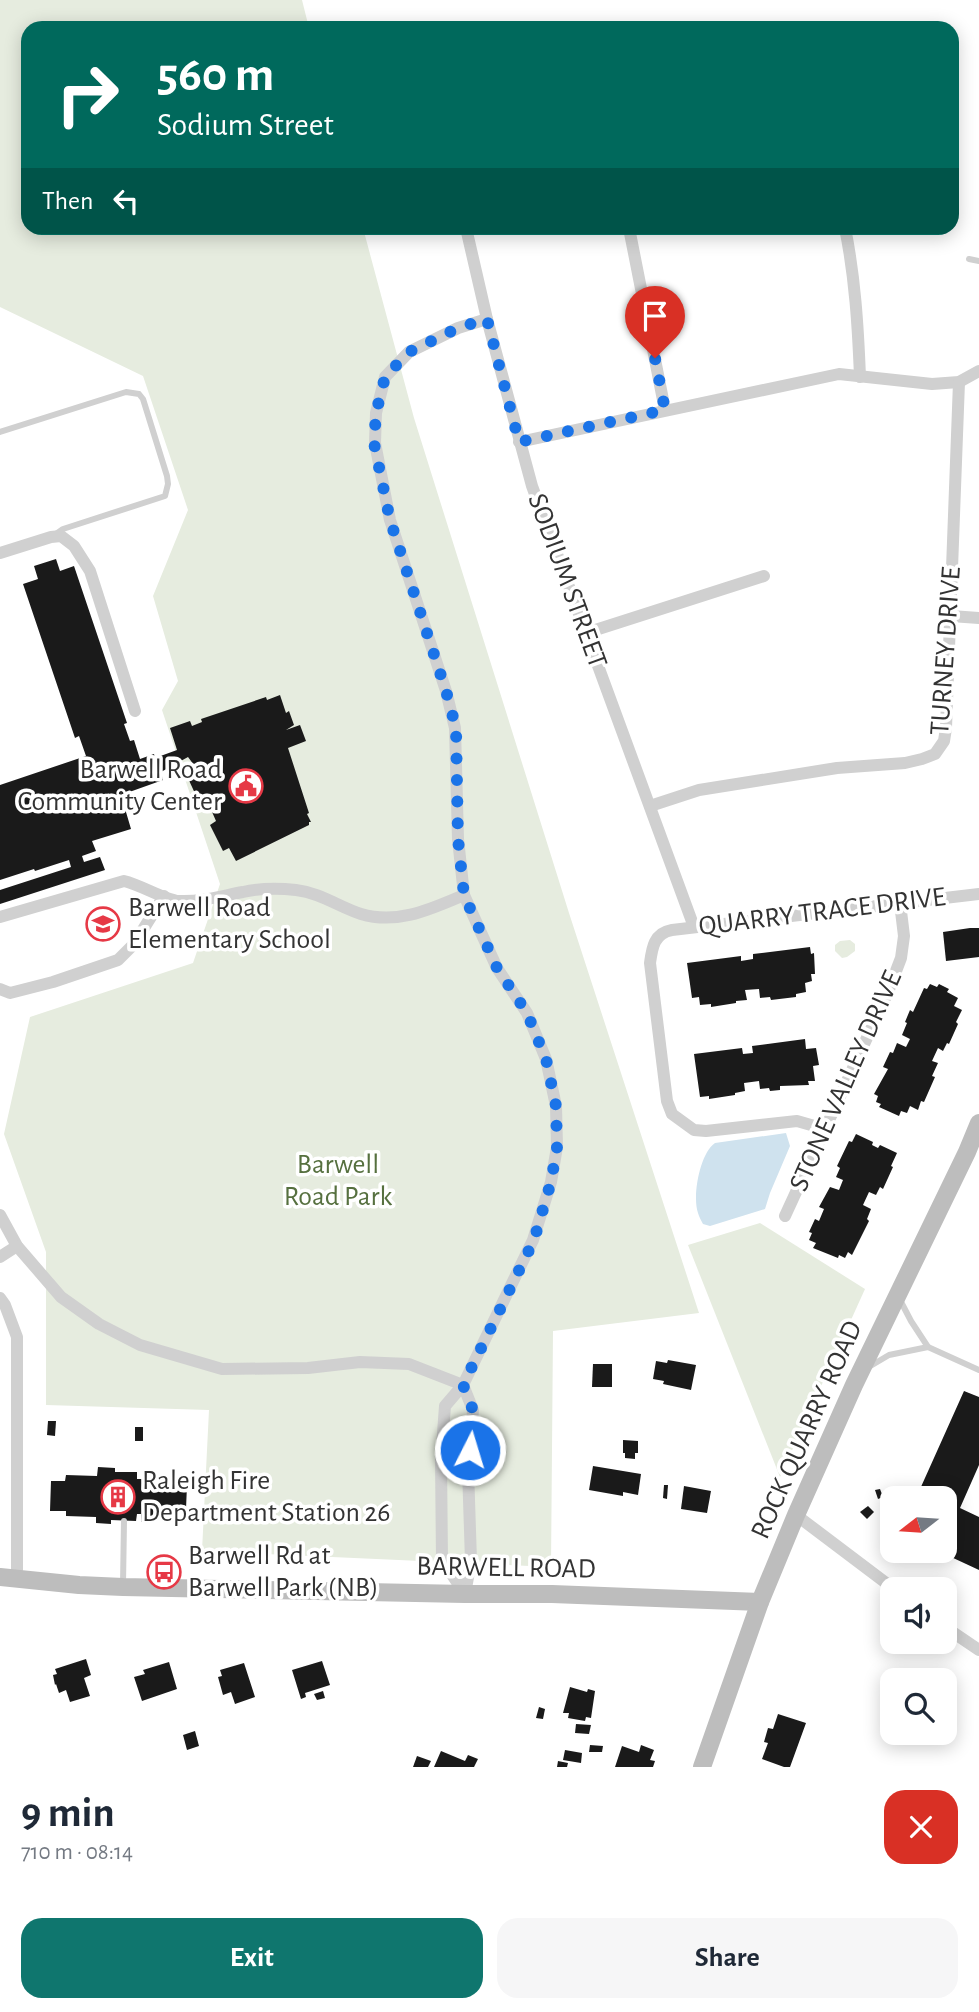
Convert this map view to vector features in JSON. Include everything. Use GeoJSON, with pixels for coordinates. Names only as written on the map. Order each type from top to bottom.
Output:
{"type":"FeatureCollection","features":[{"type":"Feature","properties":{"kind":"street","name":"SODIUM STREET"},"geometry":{"type":"LineString","coordinates":[[468,235],[532,486],[694,927]]}},
{"type":"Feature","properties":{"kind":"street"},"geometry":{"type":"LineString","coordinates":[[630,235],[665,410]]}},
{"type":"Feature","properties":{"kind":"street"},"geometry":{"type":"LineString","coordinates":[[847,235],[858,312],[860,377]]}},
{"type":"Feature","properties":{"kind":"street"},"geometry":{"type":"LineString","coordinates":[[465,1594],[442,1560],[440,1460],[446,1406],[463,1385],[534,1240],[551,1182],[557,1147],[556,1106],[546,1059],[527,1013],[497,968],[464,895],[458,839],[456,728],[390,520],[374,443],[376,413],[385,377],[409,352],[458,328],[487,319]]}},
{"type":"Feature","properties":{"kind":"street"},"geometry":{"type":"LineString","coordinates":[[519,442],[839,374],[932,384],[958,382],[979,371]]}},
{"type":"Feature","properties":{"kind":"street","name":"TURNEY DRIVE"},"geometry":{"type":"LineString","coordinates":[[650,806],[699,790],[837,768],[905,763],[935,754],[944,741],[946,728],[958,382]]}},
{"type":"Feature","properties":{"kind":"street"},"geometry":{"type":"LineString","coordinates":[[0,553],[61,536],[74,546],[90,571],[135,711]]}},
{"type":"Feature","properties":{"kind":"street"},"geometry":{"type":"LineString","coordinates":[[586,633],[764,576]]}},
{"type":"Feature","properties":{"kind":"street"},"geometry":{"type":"LineString","coordinates":[[951,616],[979,618]]}},
{"type":"Feature","properties":{"kind":"street"},"geometry":{"type":"LineString","coordinates":[[0,917],[124,881],[175,901],[202,901],[270,888],[300,890],[361,914],[391,919],[420,913],[464,895]]}},
{"type":"Feature","properties":{"kind":"street","name":"QUARRY TRACE DRIVE"},"geometry":{"type":"LineString","coordinates":[[825,1129],[797,1121],[694,1130],[672,1114],[667,1101],[650,963],[653,944],[666,931],[979,894]]}},
{"type":"Feature","properties":{"kind":"street"},"geometry":{"type":"LineString","coordinates":[[0,989],[10,993],[118,960],[134,944],[164,896]]}},
{"type":"Feature","properties":{"kind":"street","name":"STONE VALLEY DRIVE"},"geometry":{"type":"LineString","coordinates":[[785,1216],[901,958],[904,936],[900,903]]}},
{"type":"Feature","properties":{"kind":"street","name":"ROCK QUARRY ROAD"},"geometry":{"type":"LineString","coordinates":[[702,1767],[760,1602],[796,1515],[854,1385],[979,1123]]}},
{"type":"Feature","properties":{"kind":"street"},"geometry":{"type":"LineString","coordinates":[[0,1215],[17,1246],[61,1297],[99,1324],[140,1345],[222,1369],[308,1368],[360,1362],[409,1364],[463,1385],[473,1410],[468,1469],[471,1561],[465,1594]]}},
{"type":"Feature","properties":{"kind":"street"},"geometry":{"type":"LineString","coordinates":[[0,1257],[17,1246]]}},
{"type":"Feature","properties":{"kind":"street"},"geometry":{"type":"LineString","coordinates":[[0,1298],[17,1337],[17,1448],[9,1578]]}},
{"type":"Feature","properties":{"kind":"street"},"geometry":{"type":"LineString","coordinates":[[796,1515],[880,1578]]}},
{"type":"Feature","properties":{"kind":"street","name":"BARWELL ROAD"},"geometry":{"type":"LineString","coordinates":[[9,1578],[123,1587],[552,1594],[760,1602]]}},
{"type":"Feature","properties":{"kind":"street"},"geometry":{"type":"LineString","coordinates":[[957,1635],[979,1650]]}},
{"type":"Feature","properties":{"kind":"lane"},"geometry":{"type":"LineString","coordinates":[[969,259],[979,261]]}},
{"type":"Feature","properties":{"kind":"lane"},"geometry":{"type":"LineString","coordinates":[[0,432],[126,392],[139,394],[143,399],[165,465],[168,484],[165,496],[63,529],[51,537]]}},
{"type":"Feature","properties":{"kind":"lane"},"geometry":{"type":"LineString","coordinates":[[898,1294],[928,1347],[979,1370]]}},
{"type":"Feature","properties":{"kind":"lane"},"geometry":{"type":"LineString","coordinates":[[862,1371],[890,1354],[928,1347]]}},
{"type":"Feature","properties":{"kind":"lane"},"geometry":{"type":"LineString","coordinates":[[123,1587],[124,1521]]}},
{"type":"Feature","properties":{"kind":"green space","name":"Barwell Road Park"},"geometry":{"type":"Polygon","coordinates":[[[0,0],[302,0],[307,21],[21,21],[21,235],[365,235],[414,418],[569,913],[699,1313],[553,1331],[551,1567],[202,1551],[209,1410],[46,1405],[46,1252],[4,1134],[30,1017],[193,963],[220,884],[162,710],[178,681],[153,596],[188,510],[143,376],[0,307],[0,0]]]}},
{"type":"Feature","properties":{"kind":"green space"},"geometry":{"type":"Polygon","coordinates":[[[850,940],[855,944],[855,951],[842,958],[835,951],[835,945],[840,941],[850,940]]]}},
{"type":"Feature","properties":{"kind":"green space"},"geometry":{"type":"Polygon","coordinates":[[[760,1223],[865,1289],[780,1477],[688,1245],[760,1223]]]}},
{"type":"Feature","properties":{"kind":"water"},"geometry":{"type":"Polygon","coordinates":[[[786,1133],[790,1146],[765,1209],[710,1226],[703,1224],[696,1206],[696,1196],[701,1165],[710,1148],[715,1143],[786,1133]]]}},
{"type":"Feature","properties":{"kind":"building"},"geometry":{"type":"Polygon","coordinates":[[[56,559],[60,571],[74,566],[127,723],[124,724],[130,741],[134,740],[140,759],[154,754],[155,758],[177,750],[170,728],[190,721],[192,726],[202,722],[201,719],[266,697],[267,700],[280,695],[286,713],[289,711],[294,725],[286,730],[300,725],[306,741],[288,748],[309,813],[309,825],[236,861],[229,848],[223,851],[210,825],[216,821],[206,798],[199,802],[186,774],[194,771],[194,765],[188,757],[161,772],[163,780],[121,795],[131,829],[92,841],[96,851],[82,856],[84,862],[100,857],[105,870],[0,904],[0,890],[71,867],[69,860],[0,880],[0,785],[86,756],[79,736],[75,738],[23,584],[38,579],[34,566],[56,559]]]}},
{"type":"Feature","properties":{"kind":"building"},"geometry":{"type":"Polygon","coordinates":[[[171,795],[176,811],[170,813],[164,797],[171,795]]]}},
{"type":"Feature","properties":{"kind":"building"},"geometry":{"type":"Polygon","coordinates":[[[979,928],[979,957],[946,961],[943,932],[979,928]]]}},
{"type":"Feature","properties":{"kind":"building"},"geometry":{"type":"Polygon","coordinates":[[[810,947],[811,954],[814,953],[815,974],[811,974],[812,981],[805,983],[806,992],[796,994],[796,997],[771,1000],[770,997],[760,998],[759,989],[745,990],[747,1000],[711,1007],[711,1004],[700,1005],[699,997],[692,998],[687,963],[741,956],[741,961],[753,959],[753,954],[810,947]]]}},
{"type":"Feature","properties":{"kind":"building"},"geometry":{"type":"Polygon","coordinates":[[[930,984],[937,987],[939,984],[949,989],[947,992],[958,998],[954,1006],[962,1010],[949,1044],[947,1043],[943,1051],[938,1048],[932,1061],[938,1063],[924,1102],[921,1101],[918,1110],[910,1106],[907,1113],[901,1111],[899,1116],[879,1107],[881,1104],[876,1102],[878,1096],[874,1094],[888,1069],[883,1067],[890,1052],[893,1053],[897,1043],[906,1047],[910,1039],[902,1035],[907,1023],[905,1022],[910,1010],[913,1012],[924,988],[927,989],[930,984]]]}},
{"type":"Feature","properties":{"kind":"building"},"geometry":{"type":"Polygon","coordinates":[[[805,1039],[806,1049],[816,1048],[819,1065],[813,1066],[815,1081],[808,1081],[809,1085],[780,1086],[780,1090],[770,1091],[769,1088],[760,1089],[759,1081],[744,1083],[745,1091],[735,1095],[709,1099],[709,1096],[700,1097],[694,1054],[742,1048],[743,1054],[753,1053],[752,1046],[805,1039]]]}},
{"type":"Feature","properties":{"kind":"building"},"geometry":{"type":"Polygon","coordinates":[[[856,1134],[873,1142],[872,1145],[878,1148],[880,1145],[897,1153],[883,1189],[880,1187],[876,1195],[869,1192],[863,1205],[871,1209],[867,1219],[869,1221],[852,1255],[848,1252],[845,1258],[839,1255],[838,1258],[813,1248],[816,1243],[809,1240],[812,1233],[809,1232],[815,1219],[819,1221],[824,1209],[819,1207],[830,1187],[839,1190],[843,1180],[836,1177],[840,1168],[837,1166],[849,1141],[852,1142],[856,1134]]]}},
{"type":"Feature","properties":{"kind":"building"},"geometry":{"type":"Polygon","coordinates":[[[668,1360],[696,1365],[691,1390],[653,1379],[656,1361],[667,1363],[668,1360]]]}},
{"type":"Feature","properties":{"kind":"building"},"geometry":{"type":"Polygon","coordinates":[[[593,1364],[612,1364],[612,1387],[592,1387],[593,1364]]]}},
{"type":"Feature","properties":{"kind":"building"},"geometry":{"type":"Polygon","coordinates":[[[964,1391],[979,1397],[979,1465],[960,1508],[979,1517],[979,1570],[957,1560],[957,1486],[921,1486],[964,1391]]]}},
{"type":"Feature","properties":{"kind":"building"},"geometry":{"type":"Polygon","coordinates":[[[48,1421],[56,1421],[55,1436],[47,1435],[48,1421]]]}},
{"type":"Feature","properties":{"kind":"building"},"geometry":{"type":"Polygon","coordinates":[[[135,1427],[143,1427],[143,1441],[135,1441],[135,1427]]]}},
{"type":"Feature","properties":{"kind":"building"},"geometry":{"type":"Polygon","coordinates":[[[623,1440],[638,1441],[635,1459],[625,1458],[623,1440]]]}},
{"type":"Feature","properties":{"kind":"building"},"geometry":{"type":"Polygon","coordinates":[[[593,1466],[641,1474],[638,1495],[623,1492],[623,1496],[589,1490],[593,1466]]]}},
{"type":"Feature","properties":{"kind":"building","name":"Raleigh Fire Department Station 26"},"geometry":{"type":"Polygon","coordinates":[[[98,1467],[115,1468],[115,1472],[137,1472],[137,1479],[176,1479],[176,1484],[187,1485],[186,1509],[176,1508],[176,1515],[153,1514],[153,1522],[141,1522],[141,1514],[137,1514],[136,1521],[111,1520],[111,1524],[96,1523],[96,1517],[66,1516],[66,1511],[50,1511],[51,1481],[65,1481],[66,1475],[97,1476],[98,1467]]]}},
{"type":"Feature","properties":{"kind":"building"},"geometry":{"type":"Polygon","coordinates":[[[664,1485],[668,1485],[667,1499],[663,1498],[664,1485]]]}},
{"type":"Feature","properties":{"kind":"building"},"geometry":{"type":"Polygon","coordinates":[[[684,1486],[711,1491],[707,1513],[681,1509],[684,1486]]]}},
{"type":"Feature","properties":{"kind":"building"},"geometry":{"type":"Polygon","coordinates":[[[880,1489],[880,1498],[878,1499],[875,1490],[880,1489]]]}},
{"type":"Feature","properties":{"kind":"building"},"geometry":{"type":"Polygon","coordinates":[[[868,1506],[874,1512],[867,1519],[860,1512],[868,1506]]]}},
{"type":"Feature","properties":{"kind":"building"},"geometry":{"type":"Polygon","coordinates":[[[86,1659],[91,1675],[84,1678],[90,1696],[70,1702],[66,1690],[59,1693],[55,1685],[55,1669],[86,1659]]]}},
{"type":"Feature","properties":{"kind":"building"},"geometry":{"type":"Polygon","coordinates":[[[322,1661],[330,1685],[305,1693],[306,1697],[301,1699],[292,1670],[322,1661]]]}},
{"type":"Feature","properties":{"kind":"building"},"geometry":{"type":"Polygon","coordinates":[[[169,1662],[177,1689],[142,1701],[134,1677],[145,1674],[143,1670],[169,1662]]]}},
{"type":"Feature","properties":{"kind":"building"},"geometry":{"type":"Polygon","coordinates":[[[244,1663],[255,1697],[235,1704],[231,1692],[223,1695],[218,1677],[222,1676],[220,1670],[244,1663]]]}},
{"type":"Feature","properties":{"kind":"building"},"geometry":{"type":"Polygon","coordinates":[[[570,1687],[587,1692],[588,1689],[595,1691],[591,1718],[586,1717],[585,1721],[568,1718],[569,1713],[563,1713],[570,1687]]]}},
{"type":"Feature","properties":{"kind":"building"},"geometry":{"type":"Polygon","coordinates":[[[323,1691],[325,1698],[317,1700],[314,1694],[323,1691]]]}},
{"type":"Feature","properties":{"kind":"building"},"geometry":{"type":"Polygon","coordinates":[[[539,1707],[545,1709],[543,1719],[536,1718],[539,1707]]]}},
{"type":"Feature","properties":{"kind":"building"},"geometry":{"type":"Polygon","coordinates":[[[778,1714],[806,1723],[790,1767],[762,1759],[768,1743],[764,1742],[768,1728],[773,1729],[778,1714]]]}},
{"type":"Feature","properties":{"kind":"building"},"geometry":{"type":"Polygon","coordinates":[[[576,1724],[591,1725],[589,1734],[575,1733],[576,1724]]]}},
{"type":"Feature","properties":{"kind":"building"},"geometry":{"type":"Polygon","coordinates":[[[195,1731],[199,1746],[187,1750],[183,1735],[195,1731]]]}},
{"type":"Feature","properties":{"kind":"building"},"geometry":{"type":"Polygon","coordinates":[[[590,1745],[603,1746],[602,1752],[589,1752],[590,1745]]]}},
{"type":"Feature","properties":{"kind":"building"},"geometry":{"type":"Polygon","coordinates":[[[641,1745],[654,1750],[650,1760],[655,1761],[653,1767],[615,1767],[622,1746],[639,1752],[641,1745]]]}},
{"type":"Feature","properties":{"kind":"building"},"geometry":{"type":"Polygon","coordinates":[[[565,1750],[582,1753],[581,1763],[563,1760],[565,1750]]]}},
{"type":"Feature","properties":{"kind":"building"},"geometry":{"type":"Polygon","coordinates":[[[441,1751],[465,1761],[468,1755],[478,1759],[474,1767],[434,1767],[441,1751]]]}},
{"type":"Feature","properties":{"kind":"building"},"geometry":{"type":"Polygon","coordinates":[[[417,1756],[431,1761],[428,1767],[413,1767],[417,1756]]]}},
{"type":"Feature","properties":{"kind":"building"},"geometry":{"type":"Polygon","coordinates":[[[558,1761],[568,1763],[567,1767],[557,1767],[558,1761]]]}},
{"type":"Feature","properties":{"kind":"place","name":"Barwell Road Community Center"},"geometry":{"type":"Point","coordinates":[246,786]}},
{"type":"Feature","properties":{"kind":"place","name":"Barwell Road Elementary School"},"geometry":{"type":"Point","coordinates":[103,924]}},
{"type":"Feature","properties":{"kind":"place","name":"Raleigh Fire Department Station 26"},"geometry":{"type":"Point","coordinates":[118,1497]}},
{"type":"Feature","properties":{"kind":"place","name":"Barwell Rd at Barwell Park (NB)"},"geometry":{"type":"Point","coordinates":[164,1572]}},
{"type":"Feature","properties":{"kind":"route"},"geometry":{"type":"LineString","coordinates":[[470,1450],[473,1410],[463,1385],[534,1240],[551,1182],[557,1147],[556,1106],[546,1059],[527,1013],[497,968],[464,895],[458,839],[456,728],[390,520],[374,443],[376,413],[385,377],[409,352],[458,328],[487,319],[519,442],[665,410],[655,358]]}}]}
